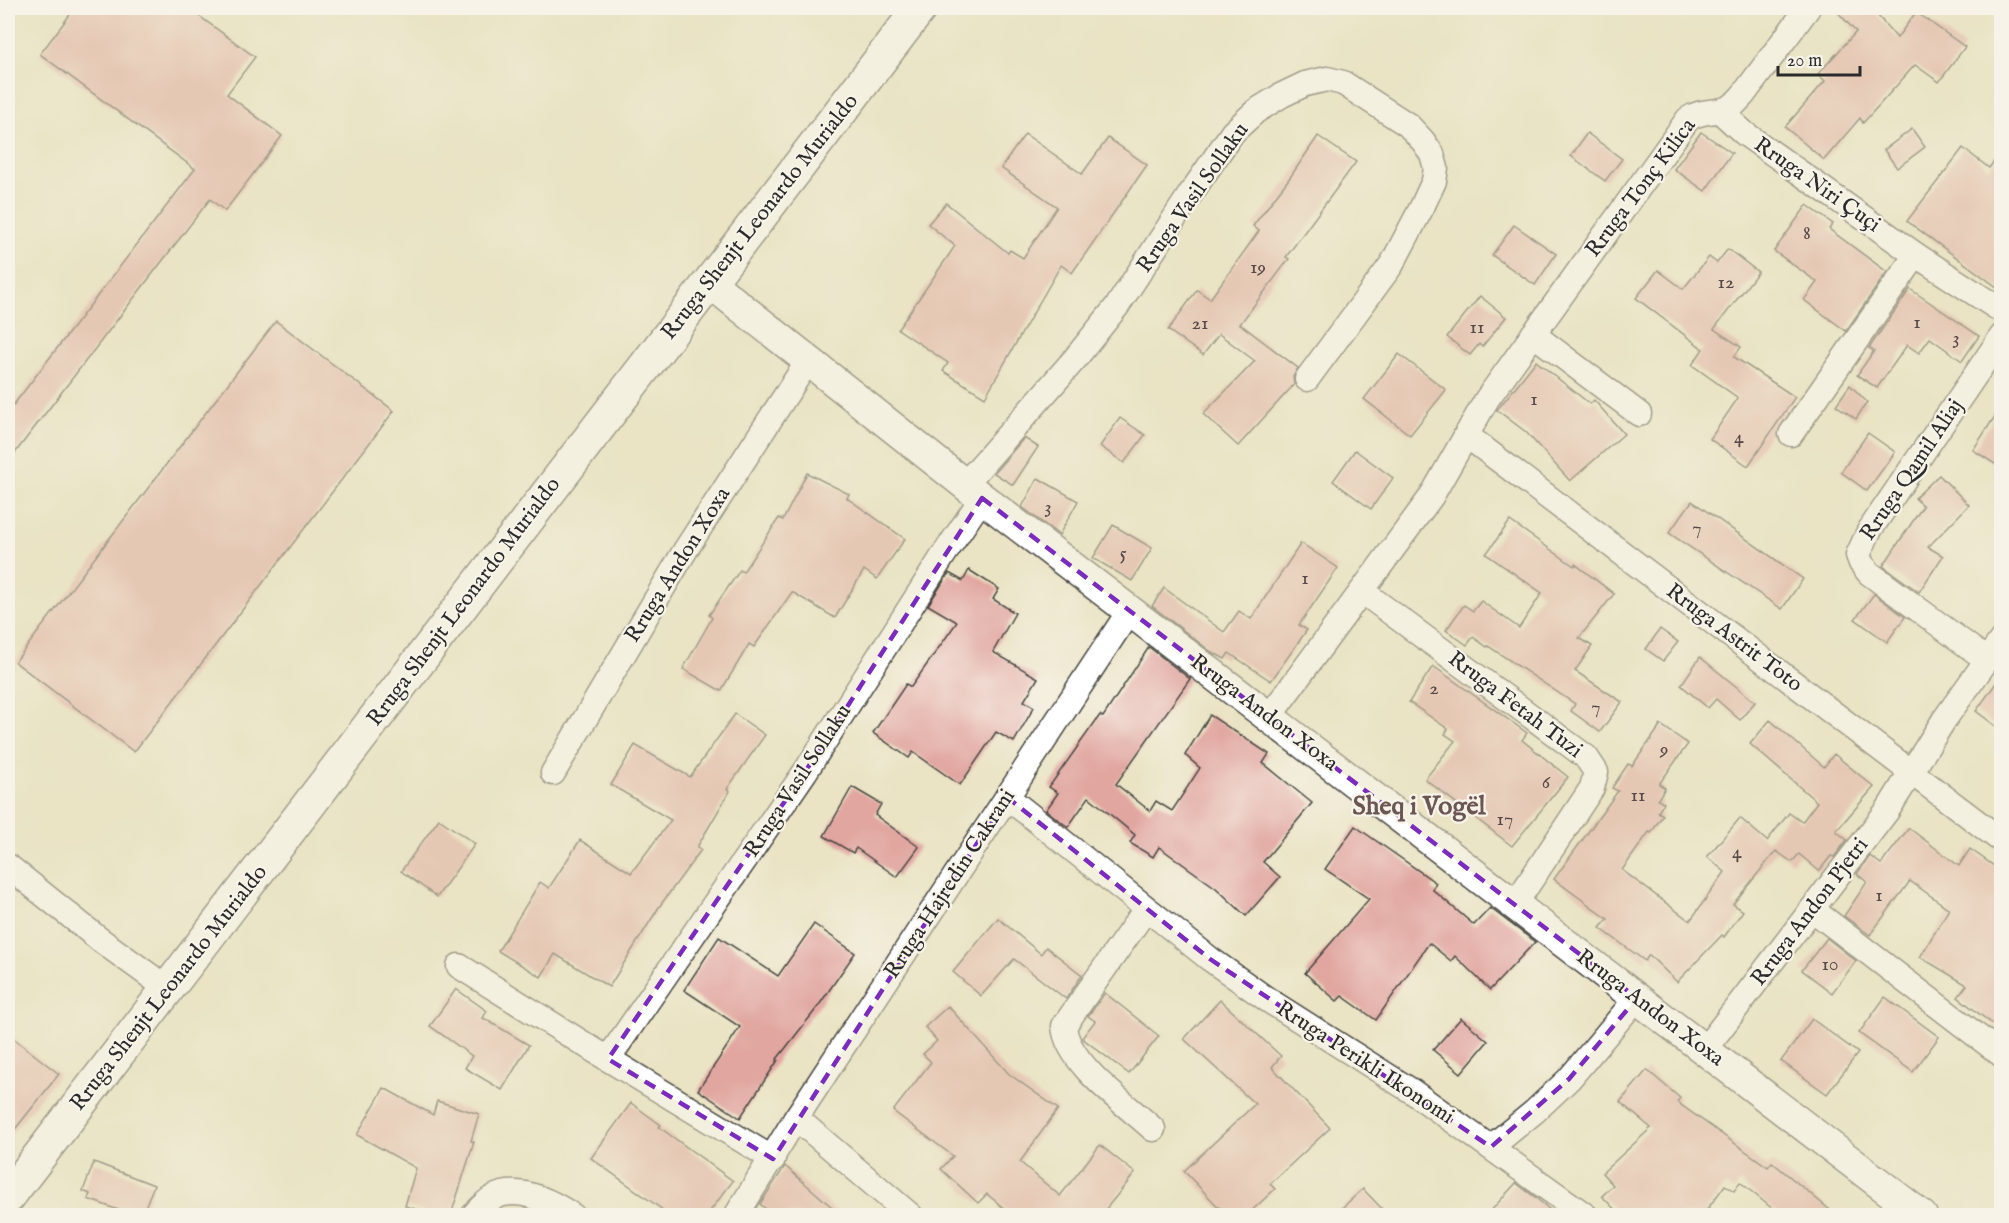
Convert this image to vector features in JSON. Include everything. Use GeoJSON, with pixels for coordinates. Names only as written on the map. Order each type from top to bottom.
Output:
{"type":"FeatureCollection","features":[{"type":"Feature","properties":{"kind":"main road","name":"Rruga Shenjt Leonardo Murialdo"},"geometry":{"type":"LineString","coordinates":[[8,1197],[920,8]]}},
{"type":"Feature","properties":{"kind":"street","name":"Rruga Tonç Kilica"},"geometry":{"type":"LineString","coordinates":[[1269,717],[1431,497],[1487,399],[1688,119],[1698,112],[1720,111],[1732,106],[1743,95],[1808,8]]}},
{"type":"Feature","properties":{"kind":"street","name":"Rruga Vasil Sollaku"},"geometry":{"type":"LineString","coordinates":[[608,1059],[805,772],[943,556],[973,491],[1118,305],[1233,132],[1256,111],[1282,95],[1305,84],[1327,79],[1343,82],[1408,125],[1428,148],[1436,168],[1434,181],[1392,264],[1307,379]]}},
{"type":"Feature","properties":{"kind":"street","name":"Rruga Niri Çuçi"},"geometry":{"type":"LineString","coordinates":[[1720,111],[1744,132],[1916,255],[2001,310]]}},
{"type":"Feature","properties":{"kind":"street"},"geometry":{"type":"LineString","coordinates":[[1791,434],[1916,255]]}},
{"type":"Feature","properties":{"kind":"street","name":"Rruga Andon Xoxa"},"geometry":{"type":"LineString","coordinates":[[709,282],[973,491],[1705,1049],[1916,1214]]}},
{"type":"Feature","properties":{"kind":"street"},"geometry":{"type":"LineString","coordinates":[[1533,334],[1639,414]]}},
{"type":"Feature","properties":{"kind":"street","name":"Rruga Qamil Aliaj"},"geometry":{"type":"LineString","coordinates":[[1987,660],[1869,573],[1858,555],[1869,531],[2001,336]]}},
{"type":"Feature","properties":{"kind":"street","name":"Rruga Andon Xoxa"},"geometry":{"type":"LineString","coordinates":[[554,773],[686,549],[808,361]]}},
{"type":"Feature","properties":{"kind":"street","name":"Rruga Astrit Toto"},"geometry":{"type":"LineString","coordinates":[[1466,435],[2001,841]]}},
{"type":"Feature","properties":{"kind":"street","name":"Rruga Fetah Tuzi"},"geometry":{"type":"LineString","coordinates":[[1363,592],[1586,757],[1596,772],[1592,788],[1515,904]]}},
{"type":"Feature","properties":{"kind":"street","name":"Rruga Hajredin Cakrani"},"geometry":{"type":"LineString","coordinates":[[736,1215],[773,1159],[796,1118],[1130,610]]}},
{"type":"Feature","properties":{"kind":"street","name":"Rruga Andon Pjetri"},"geometry":{"type":"LineString","coordinates":[[1705,1049],[1887,812],[1944,720],[2001,639]]}},
{"type":"Feature","properties":{"kind":"street","name":"Rruga Perikli Ikonomi"},"geometry":{"type":"LineString","coordinates":[[1007,797],[1210,959],[1268,1000],[1413,1092],[1586,1215]]}},
{"type":"Feature","properties":{"kind":"street"},"geometry":{"type":"LineString","coordinates":[[8,866],[99,939],[168,989]]}},
{"type":"Feature","properties":{"kind":"street"},"geometry":{"type":"LineString","coordinates":[[1146,909],[1064,1026],[1065,1037],[1075,1055],[1097,1079],[1153,1129]]}},
{"type":"Feature","properties":{"kind":"street"},"geometry":{"type":"LineString","coordinates":[[1813,910],[2001,1054]]}},
{"type":"Feature","properties":{"kind":"street"},"geometry":{"type":"LineString","coordinates":[[459,966],[773,1159]]}},
{"type":"Feature","properties":{"kind":"street"},"geometry":{"type":"LineString","coordinates":[[1491,1147],[1534,1112],[1569,1079],[1638,998]]}},
{"type":"Feature","properties":{"kind":"street"},"geometry":{"type":"LineString","coordinates":[[796,1118],[911,1215]]}},
{"type":"Feature","properties":{"kind":"street"},"geometry":{"type":"LineString","coordinates":[[473,1215],[494,1197],[507,1193],[532,1196],[552,1203],[573,1215]]}},
{"type":"Feature","properties":{"kind":"highlighted area"},"geometry":{"type":"Polygon","coordinates":[[[982,498],[1637,998],[1569,1079],[1491,1147],[1210,959],[1007,797],[773,1159],[608,1059],[805,772],[982,498]]]}},
{"type":"Feature","properties":{"kind":"building"},"geometry":{"type":"Polygon","coordinates":[[[75,8],[188,8],[255,57],[227,94],[282,136],[225,211],[210,199],[8,462],[8,412],[195,169],[40,54],[75,8]]]}},
{"type":"Feature","properties":{"kind":"building"},"geometry":{"type":"Polygon","coordinates":[[[1834,8],[1871,8],[1897,38],[1916,12],[1965,47],[1939,82],[1915,65],[1863,123],[1860,118],[1824,160],[1785,127],[1825,81],[1818,74],[1856,32],[1834,8]]]}},
{"type":"Feature","properties":{"kind":"building"},"geometry":{"type":"Polygon","coordinates":[[[1912,129],[1925,147],[1897,168],[1884,150],[1912,129]]]}},
{"type":"Feature","properties":{"kind":"building"},"geometry":{"type":"Polygon","coordinates":[[[1701,132],[1732,153],[1705,191],[1674,169],[1701,132]]]}},
{"type":"Feature","properties":{"kind":"building"},"geometry":{"type":"Polygon","coordinates":[[[1587,133],[1622,159],[1605,181],[1571,156],[1587,133]]]}},
{"type":"Feature","properties":{"kind":"building"},"geometry":{"type":"Polygon","coordinates":[[[1025,134],[1082,174],[1108,138],[1147,165],[1072,273],[1061,265],[985,397],[943,371],[948,363],[898,329],[955,246],[928,224],[946,203],[1008,253],[1010,250],[1023,258],[1057,207],[1001,168],[1025,134]]]}},
{"type":"Feature","properties":{"kind":"building"},"geometry":{"type":"Polygon","coordinates":[[[1318,136],[1356,162],[1286,257],[1289,259],[1240,324],[1298,368],[1293,377],[1294,384],[1238,446],[1203,414],[1255,361],[1219,334],[1203,355],[1168,330],[1197,290],[1210,299],[1259,231],[1253,226],[1318,136]]]}},
{"type":"Feature","properties":{"kind":"building"},"geometry":{"type":"Polygon","coordinates":[[[1963,148],[1989,168],[2001,152],[2001,290],[1907,221],[1963,148]]]}},
{"type":"Feature","properties":{"kind":"building"},"geometry":{"type":"Polygon","coordinates":[[[1807,205],[1833,224],[1829,229],[1887,272],[1846,331],[1804,300],[1817,282],[1774,251],[1807,205]]]}},
{"type":"Feature","properties":{"kind":"building"},"geometry":{"type":"Polygon","coordinates":[[[1514,225],[1556,254],[1535,285],[1492,255],[1514,225]]]}},
{"type":"Feature","properties":{"kind":"building"},"geometry":{"type":"Polygon","coordinates":[[[1728,249],[1758,272],[1714,329],[1741,347],[1734,357],[1795,397],[1748,466],[1710,439],[1738,398],[1692,365],[1703,349],[1636,298],[1658,270],[1683,289],[1709,257],[1717,263],[1728,249]]]}},
{"type":"Feature","properties":{"kind":"building"},"geometry":{"type":"Polygon","coordinates":[[[1910,289],[1979,336],[1962,361],[1930,338],[1919,353],[1907,345],[1877,388],[1857,375],[1874,351],[1869,348],[1910,289]]]}},
{"type":"Feature","properties":{"kind":"building"},"geometry":{"type":"Polygon","coordinates":[[[1480,296],[1506,317],[1482,347],[1479,344],[1470,355],[1447,337],[1480,296]]]}},
{"type":"Feature","properties":{"kind":"building"},"geometry":{"type":"Polygon","coordinates":[[[276,321],[394,411],[134,752],[15,662],[276,321]]]}},
{"type":"Feature","properties":{"kind":"building"},"geometry":{"type":"Polygon","coordinates":[[[1399,354],[1446,390],[1410,435],[1364,399],[1399,354]]]}},
{"type":"Feature","properties":{"kind":"building"},"geometry":{"type":"Polygon","coordinates":[[[1536,361],[1590,404],[1594,400],[1624,434],[1570,481],[1526,432],[1497,410],[1536,361]]]}},
{"type":"Feature","properties":{"kind":"building"},"geometry":{"type":"Polygon","coordinates":[[[1850,385],[1867,402],[1856,419],[1836,405],[1850,385]]]}},
{"type":"Feature","properties":{"kind":"building"},"geometry":{"type":"Polygon","coordinates":[[[2001,407],[2001,468],[1973,450],[2001,407]]]}},
{"type":"Feature","properties":{"kind":"building"},"geometry":{"type":"Polygon","coordinates":[[[1120,418],[1145,435],[1124,463],[1100,446],[1120,418]]]}},
{"type":"Feature","properties":{"kind":"building"},"geometry":{"type":"Polygon","coordinates":[[[1868,433],[1895,452],[1867,491],[1841,472],[1868,433]]]}},
{"type":"Feature","properties":{"kind":"building"},"geometry":{"type":"Polygon","coordinates":[[[1024,438],[1038,447],[1013,485],[994,473],[1024,438]]]}},
{"type":"Feature","properties":{"kind":"building"},"geometry":{"type":"Polygon","coordinates":[[[1355,450],[1393,478],[1371,509],[1333,481],[1355,450]]]}},
{"type":"Feature","properties":{"kind":"building"},"geometry":{"type":"Polygon","coordinates":[[[807,473],[849,494],[847,498],[905,539],[877,579],[864,570],[835,618],[792,592],[754,647],[749,644],[721,691],[683,669],[712,618],[709,615],[740,570],[743,572],[779,518],[783,520],[807,473]]]}},
{"type":"Feature","properties":{"kind":"building"},"geometry":{"type":"Polygon","coordinates":[[[1939,475],[1969,505],[1928,547],[1943,556],[1919,592],[1883,566],[1923,506],[1915,498],[1939,475]]]}},
{"type":"Feature","properties":{"kind":"building"},"geometry":{"type":"Polygon","coordinates":[[[1038,478],[1078,501],[1059,535],[1022,507],[1038,478]]]}},
{"type":"Feature","properties":{"kind":"building"},"geometry":{"type":"Polygon","coordinates":[[[1692,501],[1803,579],[1782,609],[1669,533],[1692,501]]]}},
{"type":"Feature","properties":{"kind":"building"},"geometry":{"type":"Polygon","coordinates":[[[1510,521],[1574,566],[1575,564],[1614,594],[1579,638],[1592,646],[1575,671],[1622,702],[1600,732],[1571,711],[1575,704],[1488,646],[1473,637],[1467,645],[1446,630],[1464,605],[1473,611],[1481,601],[1519,628],[1542,593],[1486,554],[1510,521]]]}},
{"type":"Feature","properties":{"kind":"building"},"geometry":{"type":"Polygon","coordinates":[[[1113,525],[1152,548],[1132,581],[1093,558],[1113,525]]]}},
{"type":"Feature","properties":{"kind":"building"},"geometry":{"type":"Polygon","coordinates":[[[1301,543],[1338,568],[1299,625],[1307,630],[1271,681],[1229,653],[1225,659],[1210,651],[1152,606],[1164,588],[1224,632],[1239,611],[1251,619],[1301,543]]]}},
{"type":"Feature","properties":{"kind":"building"},"geometry":{"type":"Polygon","coordinates":[[[969,570],[999,589],[993,599],[1015,613],[993,652],[1038,678],[1024,701],[1034,707],[1014,742],[996,732],[960,785],[913,752],[909,758],[873,733],[906,684],[911,687],[957,622],[928,605],[949,573],[963,581],[969,570]]]}},
{"type":"Feature","properties":{"kind":"building"},"geometry":{"type":"Polygon","coordinates":[[[1874,594],[1905,617],[1887,642],[1855,619],[1874,594]]]}},
{"type":"Feature","properties":{"kind":"building"},"geometry":{"type":"Polygon","coordinates":[[[1660,629],[1678,642],[1663,661],[1646,649],[1660,629]]]}},
{"type":"Feature","properties":{"kind":"building"},"geometry":{"type":"Polygon","coordinates":[[[1149,647],[1190,679],[1116,784],[1150,811],[1156,801],[1172,811],[1200,768],[1185,755],[1210,715],[1269,754],[1263,763],[1312,803],[1263,862],[1280,877],[1246,916],[1216,888],[1159,847],[1153,857],[1130,843],[1135,835],[1089,797],[1068,827],[1046,810],[1058,793],[1049,787],[1100,715],[1103,717],[1149,647]]]}},
{"type":"Feature","properties":{"kind":"building"},"geometry":{"type":"Polygon","coordinates":[[[1700,657],[1755,702],[1740,720],[1716,699],[1708,708],[1681,685],[1700,657]]]}},
{"type":"Feature","properties":{"kind":"building"},"geometry":{"type":"Polygon","coordinates":[[[1433,666],[1527,733],[1522,740],[1568,777],[1512,846],[1425,779],[1455,741],[1445,734],[1448,729],[1409,702],[1433,666]]]}},
{"type":"Feature","properties":{"kind":"building"},"geometry":{"type":"Polygon","coordinates":[[[2001,676],[2001,730],[1976,711],[2001,676]]]}},
{"type":"Feature","properties":{"kind":"building"},"geometry":{"type":"Polygon","coordinates":[[[735,714],[765,735],[727,789],[730,791],[697,847],[701,850],[659,907],[609,987],[555,954],[541,977],[498,951],[540,882],[549,888],[580,840],[631,873],[671,820],[611,785],[635,745],[690,777],[735,714]]]}},
{"type":"Feature","properties":{"kind":"building"},"geometry":{"type":"Polygon","coordinates":[[[1770,720],[1824,767],[1834,754],[1874,787],[1836,831],[1847,840],[1819,871],[1799,854],[1792,862],[1776,851],[1733,904],[1743,911],[1724,937],[1722,935],[1677,982],[1649,955],[1645,961],[1600,928],[1608,919],[1554,879],[1618,791],[1612,788],[1628,764],[1632,766],[1661,725],[1688,744],[1659,784],[1665,788],[1658,799],[1664,803],[1658,812],[1663,815],[1622,870],[1690,921],[1725,872],[1707,857],[1740,818],[1767,841],[1789,813],[1802,822],[1817,802],[1750,744],[1770,720]]]}},
{"type":"Feature","properties":{"kind":"building"},"geometry":{"type":"Polygon","coordinates":[[[852,787],[881,804],[875,815],[919,847],[897,877],[856,848],[853,853],[824,836],[852,787]]]}},
{"type":"Feature","properties":{"kind":"building"},"geometry":{"type":"Polygon","coordinates":[[[439,819],[475,844],[437,897],[401,871],[439,819]]]}},
{"type":"Feature","properties":{"kind":"building"},"geometry":{"type":"Polygon","coordinates":[[[1355,826],[1436,883],[1432,889],[1474,925],[1490,908],[1535,942],[1490,990],[1455,956],[1451,961],[1429,943],[1376,1020],[1342,996],[1337,1001],[1305,973],[1369,899],[1325,869],[1355,826]]]}},
{"type":"Feature","properties":{"kind":"building"},"geometry":{"type":"Polygon","coordinates":[[[1909,828],[1959,866],[1970,849],[2001,871],[2001,1031],[1958,997],[1967,985],[1920,957],[1949,909],[1910,881],[1870,935],[1844,916],[1867,882],[1857,874],[1870,856],[1881,864],[1909,828]]]}},
{"type":"Feature","properties":{"kind":"building"},"geometry":{"type":"Polygon","coordinates":[[[998,918],[1041,954],[1046,947],[1082,975],[1066,999],[1014,959],[981,996],[953,972],[998,918]]]}},
{"type":"Feature","properties":{"kind":"building"},"geometry":{"type":"Polygon","coordinates":[[[814,924],[855,953],[817,1008],[777,1059],[740,1118],[698,1090],[740,1027],[684,990],[719,937],[778,976],[814,924]]]}},
{"type":"Feature","properties":{"kind":"building"},"geometry":{"type":"Polygon","coordinates":[[[1827,938],[1856,961],[1832,993],[1802,970],[1827,938]]]}},
{"type":"Feature","properties":{"kind":"building"},"geometry":{"type":"Polygon","coordinates":[[[456,989],[487,1011],[483,1018],[529,1045],[502,1090],[465,1068],[472,1056],[430,1026],[456,989]]]}},
{"type":"Feature","properties":{"kind":"building"},"geometry":{"type":"Polygon","coordinates":[[[1105,993],[1159,1036],[1129,1074],[1082,1038],[1095,1021],[1088,1016],[1105,993]]]}},
{"type":"Feature","properties":{"kind":"building"},"geometry":{"type":"Polygon","coordinates":[[[1885,997],[1939,1037],[1913,1072],[1859,1033],[1885,997]]]}},
{"type":"Feature","properties":{"kind":"building"},"geometry":{"type":"Polygon","coordinates":[[[1220,1000],[1281,1056],[1272,1067],[1330,1128],[1270,1184],[1275,1189],[1247,1215],[1226,1215],[1184,1171],[1255,1104],[1184,1039],[1220,1000]]]}},
{"type":"Feature","properties":{"kind":"building"},"geometry":{"type":"Polygon","coordinates":[[[948,1006],[1009,1074],[1058,1109],[1020,1162],[1060,1196],[1100,1145],[1135,1173],[1101,1215],[1012,1215],[987,1194],[978,1203],[941,1169],[953,1156],[893,1111],[931,1062],[923,1054],[937,1041],[925,1027],[948,1006]]]}},
{"type":"Feature","properties":{"kind":"building"},"geometry":{"type":"Polygon","coordinates":[[[1461,1018],[1488,1041],[1461,1073],[1433,1050],[1461,1018]]]}},
{"type":"Feature","properties":{"kind":"building"},"geometry":{"type":"Polygon","coordinates":[[[1812,1019],[1858,1053],[1827,1094],[1781,1061],[1812,1019]]]}},
{"type":"Feature","properties":{"kind":"building"},"geometry":{"type":"Polygon","coordinates":[[[8,1034],[59,1074],[8,1138],[8,1034]]]}},
{"type":"Feature","properties":{"kind":"building"},"geometry":{"type":"Polygon","coordinates":[[[1647,1070],[1680,1098],[1677,1102],[1768,1167],[1772,1162],[1836,1215],[1780,1215],[1740,1182],[1734,1191],[1725,1185],[1703,1215],[1620,1215],[1602,1196],[1613,1185],[1602,1173],[1651,1128],[1620,1102],[1647,1070]]]}},
{"type":"Feature","properties":{"kind":"building"},"geometry":{"type":"Polygon","coordinates":[[[384,1088],[433,1115],[437,1101],[479,1114],[471,1141],[474,1142],[451,1215],[436,1215],[405,1206],[416,1168],[357,1135],[384,1088]]]}},
{"type":"Feature","properties":{"kind":"building"},"geometry":{"type":"Polygon","coordinates":[[[631,1103],[661,1125],[659,1127],[733,1181],[707,1215],[670,1215],[591,1158],[631,1103]]]}},
{"type":"Feature","properties":{"kind":"building"},"geometry":{"type":"Polygon","coordinates":[[[94,1162],[154,1185],[142,1215],[132,1215],[88,1199],[90,1194],[83,1191],[94,1162]]]}},
{"type":"Feature","properties":{"kind":"building"},"geometry":{"type":"Polygon","coordinates":[[[785,1166],[841,1215],[773,1215],[760,1204],[785,1166]]]}},
{"type":"Feature","properties":{"kind":"building"},"geometry":{"type":"Polygon","coordinates":[[[1516,1183],[1536,1198],[1556,1215],[1487,1215],[1516,1183]]]}},
{"type":"Feature","properties":{"kind":"building"},"geometry":{"type":"Polygon","coordinates":[[[1363,1189],[1388,1215],[1334,1215],[1363,1189]]]}},
{"type":"Feature","properties":{"kind":"district","name":"Sheq i Vogël"},"geometry":{"type":"Point","coordinates":[1419,806]}}]}
